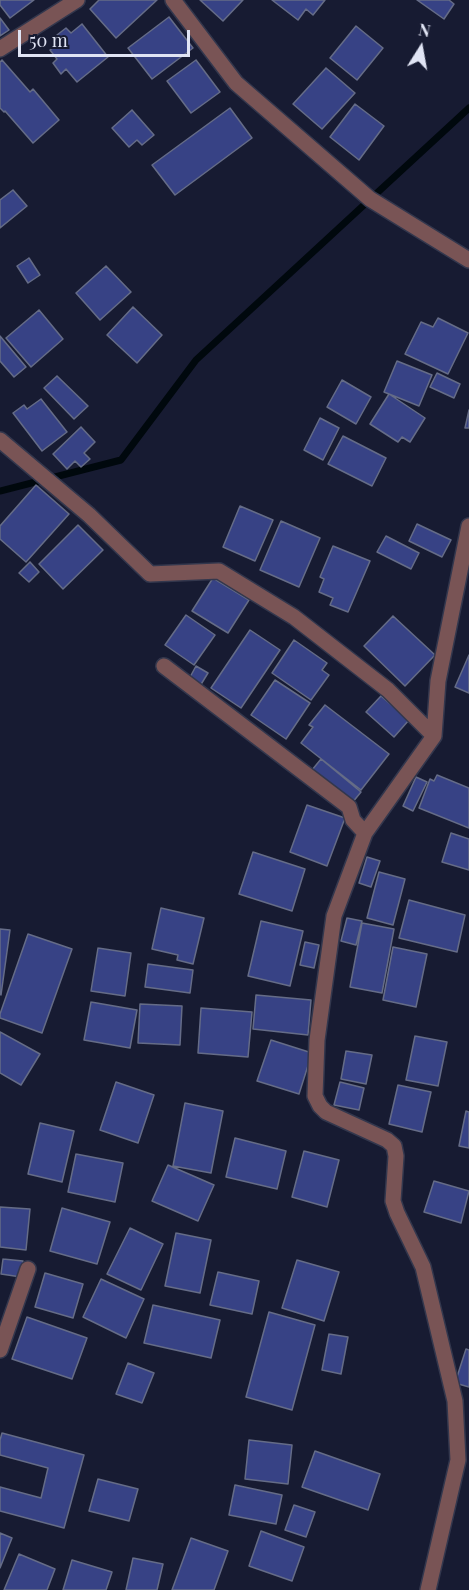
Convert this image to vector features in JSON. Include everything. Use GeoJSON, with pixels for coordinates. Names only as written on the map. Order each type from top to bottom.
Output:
{"type":"FeatureCollection","features":[{"type":"Feature","properties":{"kind":"street"},"geometry":{"type":"LineString","coordinates":[[0,49],[77,0]]}},
{"type":"Feature","properties":{"kind":"street"},"geometry":{"type":"LineString","coordinates":[[173,0],[236,83],[245,91],[370,199],[469,260]]}},
{"type":"Feature","properties":{"kind":"street"},"geometry":{"type":"LineString","coordinates":[[0,440],[89,515],[150,574],[219,571],[294,617],[332,646],[388,690],[435,736]]}},
{"type":"Feature","properties":{"kind":"street"},"geometry":{"type":"LineString","coordinates":[[428,1590],[463,1459],[455,1401],[423,1267],[393,1201],[396,1156],[394,1146],[387,1140],[326,1112],[320,1106],[315,1096],[317,1040],[334,916],[365,833],[435,736],[438,681],[469,526]]}},
{"type":"Feature","properties":{"kind":"street"},"geometry":{"type":"LineString","coordinates":[[164,666],[349,807],[353,820],[365,833]]}},
{"type":"Feature","properties":{"kind":"street"},"geometry":{"type":"LineString","coordinates":[[0,1350],[28,1269]]}},
{"type":"Feature","properties":{"kind":"building"},"geometry":{"type":"Polygon","coordinates":[[[0,0],[34,0],[10,18],[0,5],[0,0]]]}},
{"type":"Feature","properties":{"kind":"building"},"geometry":{"type":"Polygon","coordinates":[[[99,0],[157,0],[116,38],[90,9],[99,0]]]}},
{"type":"Feature","properties":{"kind":"building"},"geometry":{"type":"Polygon","coordinates":[[[200,0],[243,0],[223,21],[200,0]]]}},
{"type":"Feature","properties":{"kind":"building"},"geometry":{"type":"Polygon","coordinates":[[[272,0],[325,0],[313,15],[306,9],[298,20],[272,0]]]}},
{"type":"Feature","properties":{"kind":"building"},"geometry":{"type":"Polygon","coordinates":[[[417,0],[449,0],[454,4],[444,19],[417,0]]]}},
{"type":"Feature","properties":{"kind":"building"},"geometry":{"type":"Polygon","coordinates":[[[169,17],[193,48],[152,79],[128,48],[169,17]]]}},
{"type":"Feature","properties":{"kind":"building"},"geometry":{"type":"Polygon","coordinates":[[[0,18],[9,30],[0,36],[0,18]]]}},
{"type":"Feature","properties":{"kind":"building"},"geometry":{"type":"Polygon","coordinates":[[[82,24],[108,57],[77,82],[66,69],[61,74],[53,63],[57,59],[50,50],[62,41],[57,35],[66,28],[71,33],[82,24]]]}},
{"type":"Feature","properties":{"kind":"building"},"geometry":{"type":"Polygon","coordinates":[[[356,26],[383,48],[357,80],[330,58],[356,26]]]}},
{"type":"Feature","properties":{"kind":"building"},"geometry":{"type":"Polygon","coordinates":[[[2,60],[30,92],[33,89],[59,120],[33,143],[0,108],[0,62],[2,60]]]}},
{"type":"Feature","properties":{"kind":"building"},"geometry":{"type":"Polygon","coordinates":[[[196,60],[220,92],[191,113],[167,81],[196,60]]]}},
{"type":"Feature","properties":{"kind":"building"},"geometry":{"type":"Polygon","coordinates":[[[326,68],[355,93],[322,129],[293,104],[326,68]]]}},
{"type":"Feature","properties":{"kind":"building"},"geometry":{"type":"Polygon","coordinates":[[[355,104],[384,126],[359,160],[330,137],[355,104]]]}},
{"type":"Feature","properties":{"kind":"building"},"geometry":{"type":"Polygon","coordinates":[[[230,108],[252,138],[175,195],[152,165],[230,108]]]}},
{"type":"Feature","properties":{"kind":"building"},"geometry":{"type":"Polygon","coordinates":[[[132,110],[154,135],[142,145],[137,140],[129,147],[112,128],[132,110]]]}},
{"type":"Feature","properties":{"kind":"building"},"geometry":{"type":"Polygon","coordinates":[[[13,190],[27,206],[0,228],[0,200],[13,190]]]}},
{"type":"Feature","properties":{"kind":"building"},"geometry":{"type":"Polygon","coordinates":[[[29,258],[40,275],[28,283],[17,266],[29,258]]]}},
{"type":"Feature","properties":{"kind":"building"},"geometry":{"type":"Polygon","coordinates":[[[106,266],[131,292],[100,320],[76,293],[106,266]]]}},
{"type":"Feature","properties":{"kind":"building"},"geometry":{"type":"Polygon","coordinates":[[[133,307],[162,335],[137,363],[107,335],[133,307]]]}},
{"type":"Feature","properties":{"kind":"building"},"geometry":{"type":"Polygon","coordinates":[[[39,310],[63,339],[31,367],[6,338],[39,310]]]}},
{"type":"Feature","properties":{"kind":"building"},"geometry":{"type":"Polygon","coordinates":[[[438,318],[468,333],[448,374],[405,354],[421,322],[433,327],[438,318]]]}},
{"type":"Feature","properties":{"kind":"building"},"geometry":{"type":"Polygon","coordinates":[[[0,336],[26,367],[14,377],[0,361],[0,336]]]}},
{"type":"Feature","properties":{"kind":"building"},"geometry":{"type":"Polygon","coordinates":[[[397,361],[432,375],[419,406],[384,392],[397,361]]]}},
{"type":"Feature","properties":{"kind":"building"},"geometry":{"type":"Polygon","coordinates":[[[437,373],[460,384],[454,398],[430,387],[437,373]]]}},
{"type":"Feature","properties":{"kind":"building"},"geometry":{"type":"Polygon","coordinates":[[[57,376],[88,406],[74,419],[44,388],[57,376]]]}},
{"type":"Feature","properties":{"kind":"building"},"geometry":{"type":"Polygon","coordinates":[[[342,380],[371,397],[356,424],[327,407],[342,380]]]}},
{"type":"Feature","properties":{"kind":"building"},"geometry":{"type":"Polygon","coordinates":[[[389,394],[425,418],[410,442],[402,437],[398,442],[370,424],[389,394]]]}},
{"type":"Feature","properties":{"kind":"building"},"geometry":{"type":"Polygon","coordinates":[[[41,399],[67,432],[42,451],[13,413],[24,405],[27,409],[41,399]]]}},
{"type":"Feature","properties":{"kind":"building"},"geometry":{"type":"Polygon","coordinates":[[[469,410],[469,428],[465,428],[469,410]]]}},
{"type":"Feature","properties":{"kind":"building"},"geometry":{"type":"Polygon","coordinates":[[[320,418],[339,428],[323,460],[304,450],[320,418]]]}},
{"type":"Feature","properties":{"kind":"building"},"geometry":{"type":"Polygon","coordinates":[[[81,427],[95,442],[84,453],[90,459],[81,467],[75,461],[67,469],[53,454],[81,427]]]}},
{"type":"Feature","properties":{"kind":"building"},"geometry":{"type":"Polygon","coordinates":[[[343,436],[386,458],[372,486],[328,464],[343,436]]]}},
{"type":"Feature","properties":{"kind":"building"},"geometry":{"type":"Polygon","coordinates":[[[36,485],[69,514],[26,562],[0,539],[0,526],[36,485]]]}},
{"type":"Feature","properties":{"kind":"building"},"geometry":{"type":"Polygon","coordinates":[[[240,506],[273,520],[255,561],[223,547],[240,506]]]}},
{"type":"Feature","properties":{"kind":"building"},"geometry":{"type":"Polygon","coordinates":[[[281,521],[320,538],[299,587],[260,570],[281,521]]]}},
{"type":"Feature","properties":{"kind":"building"},"geometry":{"type":"Polygon","coordinates":[[[417,524],[451,540],[442,557],[409,541],[417,524]]]}},
{"type":"Feature","properties":{"kind":"building"},"geometry":{"type":"Polygon","coordinates":[[[78,525],[103,550],[63,589],[39,564],[78,525]]]}},
{"type":"Feature","properties":{"kind":"building"},"geometry":{"type":"Polygon","coordinates":[[[386,536],[419,553],[411,569],[377,552],[386,536]]]}},
{"type":"Feature","properties":{"kind":"building"},"geometry":{"type":"Polygon","coordinates":[[[333,546],[370,561],[348,612],[330,605],[333,598],[319,592],[324,579],[320,577],[333,546]]]}},
{"type":"Feature","properties":{"kind":"building"},"geometry":{"type":"Polygon","coordinates":[[[30,562],[39,572],[29,582],[19,573],[30,562]]]}},
{"type":"Feature","properties":{"kind":"building"},"geometry":{"type":"Polygon","coordinates":[[[213,578],[249,600],[228,633],[192,611],[213,578]]]}},
{"type":"Feature","properties":{"kind":"building"},"geometry":{"type":"Polygon","coordinates":[[[186,615],[215,635],[194,665],[165,645],[186,615]]]}},
{"type":"Feature","properties":{"kind":"building"},"geometry":{"type":"Polygon","coordinates":[[[393,616],[435,655],[405,686],[364,646],[393,616]]]}},
{"type":"Feature","properties":{"kind":"building"},"geometry":{"type":"Polygon","coordinates":[[[250,630],[280,650],[241,708],[211,688],[250,630]]]}},
{"type":"Feature","properties":{"kind":"building"},"geometry":{"type":"Polygon","coordinates":[[[294,640],[327,663],[322,670],[329,675],[311,700],[272,673],[294,640]]]}},
{"type":"Feature","properties":{"kind":"building"},"geometry":{"type":"Polygon","coordinates":[[[469,655],[469,693],[455,687],[469,655]]]}},
{"type":"Feature","properties":{"kind":"building"},"geometry":{"type":"Polygon","coordinates":[[[196,666],[208,673],[200,686],[189,679],[196,666]]]}},
{"type":"Feature","properties":{"kind":"building"},"geometry":{"type":"Polygon","coordinates":[[[275,680],[310,703],[286,739],[251,715],[275,680]]]}},
{"type":"Feature","properties":{"kind":"building"},"geometry":{"type":"Polygon","coordinates":[[[381,696],[409,720],[394,737],[366,712],[381,696]]]}},
{"type":"Feature","properties":{"kind":"building"},"geometry":{"type":"Polygon","coordinates":[[[325,705],[389,754],[361,790],[301,743],[313,727],[309,725],[325,705]]]}},
{"type":"Feature","properties":{"kind":"building"},"geometry":{"type":"Polygon","coordinates":[[[321,759],[361,792],[352,803],[312,770],[321,759]]]}},
{"type":"Feature","properties":{"kind":"building"},"geometry":{"type":"Polygon","coordinates":[[[437,775],[469,788],[469,828],[419,808],[430,779],[434,781],[437,775]]]}},
{"type":"Feature","properties":{"kind":"building"},"geometry":{"type":"Polygon","coordinates":[[[416,777],[427,782],[413,811],[403,806],[416,777]]]}},
{"type":"Feature","properties":{"kind":"building"},"geometry":{"type":"Polygon","coordinates":[[[307,805],[345,818],[327,866],[290,852],[307,805]]]}},
{"type":"Feature","properties":{"kind":"building"},"geometry":{"type":"Polygon","coordinates":[[[451,833],[469,839],[469,870],[442,862],[451,833]]]}},
{"type":"Feature","properties":{"kind":"building"},"geometry":{"type":"Polygon","coordinates":[[[253,852],[305,869],[292,911],[239,894],[253,852]]]}},
{"type":"Feature","properties":{"kind":"building"},"geometry":{"type":"Polygon","coordinates":[[[367,857],[380,861],[371,887],[359,883],[367,857]]]}},
{"type":"Feature","properties":{"kind":"building"},"geometry":{"type":"Polygon","coordinates":[[[379,872],[405,879],[393,925],[367,918],[379,872]]]}},
{"type":"Feature","properties":{"kind":"building"},"geometry":{"type":"Polygon","coordinates":[[[409,900],[465,915],[457,952],[399,938],[409,900]]]}},
{"type":"Feature","properties":{"kind":"building"},"geometry":{"type":"Polygon","coordinates":[[[161,908],[204,918],[193,964],[177,960],[178,955],[152,949],[161,908]]]}},
{"type":"Feature","properties":{"kind":"building"},"geometry":{"type":"Polygon","coordinates":[[[347,918],[362,921],[356,945],[341,941],[347,918]]]}},
{"type":"Feature","properties":{"kind":"building"},"geometry":{"type":"Polygon","coordinates":[[[261,921],[303,931],[290,986],[248,976],[261,921]]]}},
{"type":"Feature","properties":{"kind":"building"},"geometry":{"type":"Polygon","coordinates":[[[362,923],[394,929],[382,993],[350,987],[362,923]]]}},
{"type":"Feature","properties":{"kind":"building"},"geometry":{"type":"Polygon","coordinates":[[[0,929],[10,930],[1,995],[0,994],[0,929]]]}},
{"type":"Feature","properties":{"kind":"building"},"geometry":{"type":"Polygon","coordinates":[[[28,934],[72,949],[42,1033],[0,1018],[28,934]]]}},
{"type":"Feature","properties":{"kind":"building"},"geometry":{"type":"Polygon","coordinates":[[[305,942],[319,945],[314,968],[300,965],[305,942]]]}},
{"type":"Feature","properties":{"kind":"building"},"geometry":{"type":"Polygon","coordinates":[[[393,947],[427,954],[416,1007],[383,1000],[393,947]]]}},
{"type":"Feature","properties":{"kind":"building"},"geometry":{"type":"Polygon","coordinates":[[[98,948],[131,953],[125,996],[91,991],[98,948]]]}},
{"type":"Feature","properties":{"kind":"building"},"geometry":{"type":"Polygon","coordinates":[[[148,964],[193,970],[190,993],[145,987],[148,964]]]}},
{"type":"Feature","properties":{"kind":"building"},"geometry":{"type":"Polygon","coordinates":[[[256,995],[311,1000],[308,1035],[253,1029],[256,995]]]}},
{"type":"Feature","properties":{"kind":"building"},"geometry":{"type":"Polygon","coordinates":[[[91,1002],[137,1010],[130,1048],[84,1040],[91,1002]]]}},
{"type":"Feature","properties":{"kind":"building"},"geometry":{"type":"Polygon","coordinates":[[[140,1004],[182,1006],[180,1045],[138,1043],[140,1004]]]}},
{"type":"Feature","properties":{"kind":"building"},"geometry":{"type":"Polygon","coordinates":[[[201,1008],[252,1012],[248,1057],[198,1053],[201,1008]]]}},
{"type":"Feature","properties":{"kind":"building"},"geometry":{"type":"Polygon","coordinates":[[[0,1032],[40,1054],[21,1085],[0,1073],[0,1032]]]}},
{"type":"Feature","properties":{"kind":"building"},"geometry":{"type":"Polygon","coordinates":[[[415,1036],[447,1042],[438,1086],[406,1080],[415,1036]]]}},
{"type":"Feature","properties":{"kind":"building"},"geometry":{"type":"Polygon","coordinates":[[[271,1040],[312,1053],[299,1094],[257,1081],[271,1040]]]}},
{"type":"Feature","properties":{"kind":"building"},"geometry":{"type":"Polygon","coordinates":[[[346,1051],[372,1055],[366,1084],[341,1079],[346,1051]]]}},
{"type":"Feature","properties":{"kind":"building"},"geometry":{"type":"Polygon","coordinates":[[[116,1082],[154,1095],[138,1143],[100,1130],[116,1082]]]}},
{"type":"Feature","properties":{"kind":"building"},"geometry":{"type":"Polygon","coordinates":[[[340,1082],[364,1088],[359,1110],[334,1105],[340,1082]]]}},
{"type":"Feature","properties":{"kind":"building"},"geometry":{"type":"Polygon","coordinates":[[[398,1085],[431,1092],[422,1132],[389,1124],[398,1085]]]}},
{"type":"Feature","properties":{"kind":"building"},"geometry":{"type":"Polygon","coordinates":[[[185,1103],[223,1111],[211,1173],[173,1166],[185,1103]]]}},
{"type":"Feature","properties":{"kind":"building"},"geometry":{"type":"Polygon","coordinates":[[[466,1111],[469,1112],[469,1148],[459,1146],[466,1111]]]}},
{"type":"Feature","properties":{"kind":"building"},"geometry":{"type":"Polygon","coordinates":[[[40,1123],[74,1131],[62,1182],[28,1174],[40,1123]]]}},
{"type":"Feature","properties":{"kind":"building"},"geometry":{"type":"Polygon","coordinates":[[[235,1138],[286,1151],[277,1189],[226,1177],[235,1138]]]}},
{"type":"Feature","properties":{"kind":"building"},"geometry":{"type":"Polygon","coordinates":[[[304,1151],[339,1160],[327,1207],[292,1197],[304,1151]]]}},
{"type":"Feature","properties":{"kind":"building"},"geometry":{"type":"Polygon","coordinates":[[[76,1154],[123,1163],[115,1202],[68,1192],[76,1154]]]}},
{"type":"Feature","properties":{"kind":"building"},"geometry":{"type":"Polygon","coordinates":[[[168,1165],[214,1185],[198,1221],[152,1201],[168,1165]]]}},
{"type":"Feature","properties":{"kind":"building"},"geometry":{"type":"Polygon","coordinates":[[[434,1181],[469,1191],[461,1223],[424,1212],[434,1181]]]}},
{"type":"Feature","properties":{"kind":"building"},"geometry":{"type":"Polygon","coordinates":[[[0,1207],[30,1209],[26,1250],[0,1247],[0,1207]]]}},
{"type":"Feature","properties":{"kind":"building"},"geometry":{"type":"Polygon","coordinates":[[[62,1208],[110,1222],[97,1264],[50,1251],[62,1208]]]}},
{"type":"Feature","properties":{"kind":"building"},"geometry":{"type":"Polygon","coordinates":[[[130,1228],[163,1244],[141,1290],[107,1274],[130,1228]]]}},
{"type":"Feature","properties":{"kind":"building"},"geometry":{"type":"Polygon","coordinates":[[[176,1233],[211,1240],[200,1293],[165,1286],[176,1233]]]}},
{"type":"Feature","properties":{"kind":"building"},"geometry":{"type":"Polygon","coordinates":[[[3,1259],[23,1261],[21,1277],[1,1274],[3,1259]]]}},
{"type":"Feature","properties":{"kind":"building"},"geometry":{"type":"Polygon","coordinates":[[[297,1260],[339,1272],[324,1321],[282,1308],[297,1260]]]}},
{"type":"Feature","properties":{"kind":"building"},"geometry":{"type":"Polygon","coordinates":[[[218,1272],[259,1281],[252,1314],[210,1305],[218,1272]]]}},
{"type":"Feature","properties":{"kind":"building"},"geometry":{"type":"Polygon","coordinates":[[[45,1273],[83,1284],[73,1318],[35,1307],[45,1273]]]}},
{"type":"Feature","properties":{"kind":"building"},"geometry":{"type":"Polygon","coordinates":[[[101,1279],[144,1299],[126,1338],[83,1317],[101,1279]]]}},
{"type":"Feature","properties":{"kind":"building"},"geometry":{"type":"Polygon","coordinates":[[[153,1305],[220,1320],[211,1358],[144,1343],[153,1305]]]}},
{"type":"Feature","properties":{"kind":"building"},"geometry":{"type":"Polygon","coordinates":[[[269,1312],[315,1325],[292,1410],[246,1397],[269,1312]]]}},
{"type":"Feature","properties":{"kind":"building"},"geometry":{"type":"Polygon","coordinates":[[[27,1317],[87,1338],[72,1379],[12,1359],[27,1317]]]}},
{"type":"Feature","properties":{"kind":"building"},"geometry":{"type":"Polygon","coordinates":[[[329,1334],[348,1337],[341,1374],[322,1370],[329,1334]]]}},
{"type":"Feature","properties":{"kind":"building"},"geometry":{"type":"Polygon","coordinates":[[[466,1349],[469,1350],[469,1387],[455,1383],[466,1349]]]}},
{"type":"Feature","properties":{"kind":"building"},"geometry":{"type":"Polygon","coordinates":[[[128,1363],[154,1373],[142,1403],[116,1394],[128,1363]]]}},
{"type":"Feature","properties":{"kind":"building"},"geometry":{"type":"Polygon","coordinates":[[[2,1433],[84,1455],[64,1528],[0,1511],[0,1487],[41,1498],[48,1468],[0,1455],[2,1433]]]}},
{"type":"Feature","properties":{"kind":"building"},"geometry":{"type":"Polygon","coordinates":[[[249,1440],[292,1445],[288,1484],[245,1479],[249,1440]]]}},
{"type":"Feature","properties":{"kind":"building"},"geometry":{"type":"Polygon","coordinates":[[[315,1451],[380,1474],[368,1510],[302,1487],[315,1451]]]}},
{"type":"Feature","properties":{"kind":"building"},"geometry":{"type":"Polygon","coordinates":[[[98,1479],[138,1489],[129,1521],[89,1511],[98,1479]]]}},
{"type":"Feature","properties":{"kind":"building"},"geometry":{"type":"Polygon","coordinates":[[[235,1485],[282,1495],[276,1524],[229,1515],[235,1485]]]}},
{"type":"Feature","properties":{"kind":"building"},"geometry":{"type":"Polygon","coordinates":[[[294,1505],[315,1512],[306,1537],[285,1530],[294,1505]]]}},
{"type":"Feature","properties":{"kind":"building"},"geometry":{"type":"Polygon","coordinates":[[[261,1531],[304,1547],[292,1581],[249,1566],[261,1531]]]}},
{"type":"Feature","properties":{"kind":"building"},"geometry":{"type":"Polygon","coordinates":[[[0,1533],[12,1538],[0,1568],[0,1533]]]}},
{"type":"Feature","properties":{"kind":"building"},"geometry":{"type":"Polygon","coordinates":[[[191,1538],[228,1551],[214,1590],[172,1590],[191,1538]]]}},
{"type":"Feature","properties":{"kind":"building"},"geometry":{"type":"Polygon","coordinates":[[[19,1554],[55,1569],[47,1590],[4,1590],[19,1554]]]}},
{"type":"Feature","properties":{"kind":"building"},"geometry":{"type":"Polygon","coordinates":[[[133,1558],[163,1564],[157,1590],[126,1590],[133,1558]]]}},
{"type":"Feature","properties":{"kind":"building"},"geometry":{"type":"Polygon","coordinates":[[[72,1560],[112,1572],[106,1590],[63,1590],[72,1560]]]}},
{"type":"Feature","properties":{"kind":"waterway"},"geometry":{"type":"LineString","coordinates":[[0,491],[121,460],[196,360],[469,108]]}}]}
